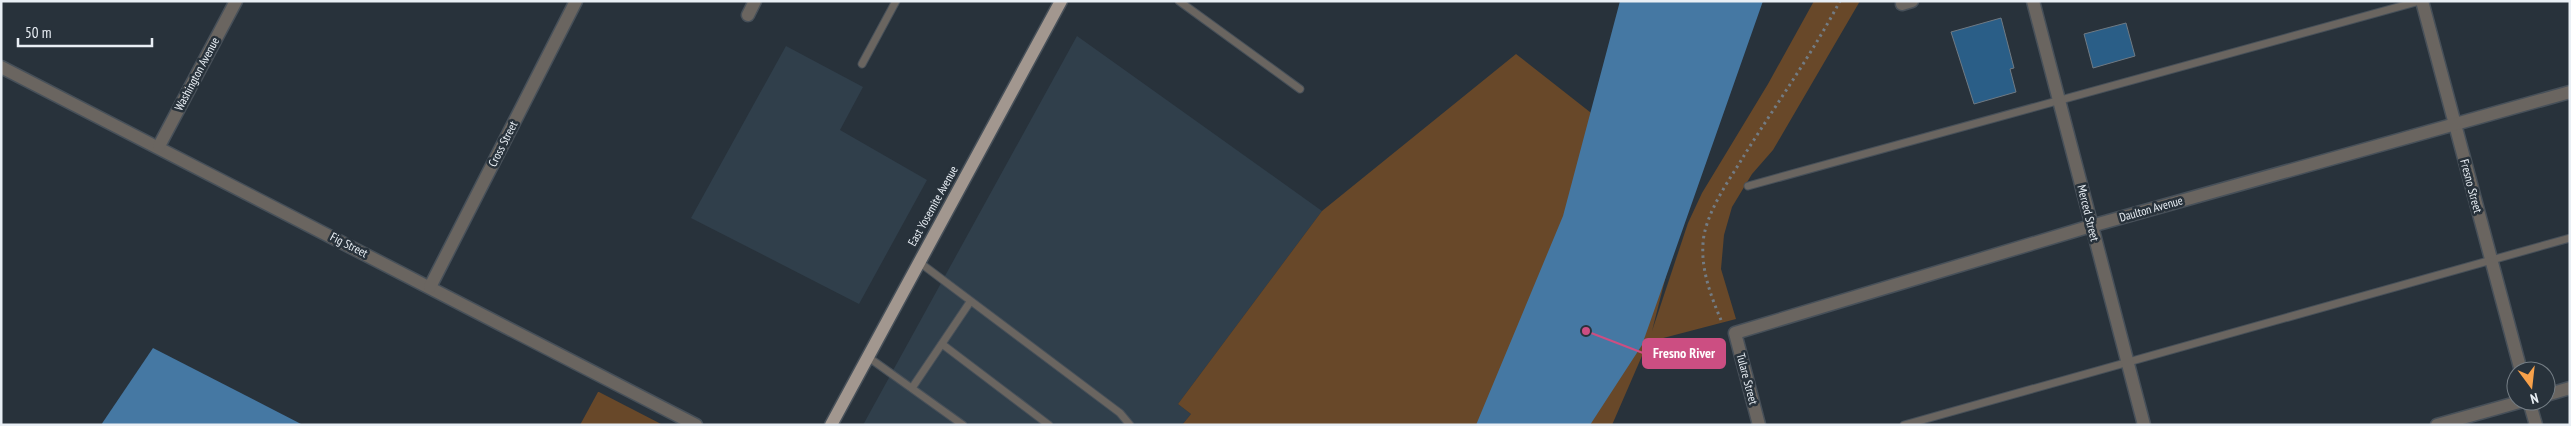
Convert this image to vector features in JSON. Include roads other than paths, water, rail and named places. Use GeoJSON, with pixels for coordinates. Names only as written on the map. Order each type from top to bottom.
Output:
{"type":"FeatureCollection","features":[{"type":"Feature","properties":{"kind":"main road","name":"East Yosemite Avenue"},"geometry":{"type":"LineString","coordinates":[[831,425],[1060,1]]}},
{"type":"Feature","properties":{"kind":"street","name":"Washington Avenue"},"geometry":{"type":"LineString","coordinates":[[159,146],[236,1]]}},
{"type":"Feature","properties":{"kind":"street","name":"Cross Street"},"geometry":{"type":"LineString","coordinates":[[430,287],[576,1]]}},
{"type":"Feature","properties":{"kind":"street"},"geometry":{"type":"LineString","coordinates":[[748,15],[755,1]]}},
{"type":"Feature","properties":{"kind":"street","name":"Merced Street"},"geometry":{"type":"LineString","coordinates":[[2033,1],[2090,226],[2144,425]]}},
{"type":"Feature","properties":{"kind":"street","name":"Fresno Street"},"geometry":{"type":"LineString","coordinates":[[2421,1],[2518,361]]}},
{"type":"Feature","properties":{"kind":"street","name":"Fig Street"},"geometry":{"type":"LineString","coordinates":[[1,66],[696,425]]}},
{"type":"Feature","properties":{"kind":"street","name":"Daulton Avenue"},"geometry":{"type":"LineString","coordinates":[[1735,333],[2090,226],[2570,92]]}},
{"type":"Feature","properties":{"kind":"street","name":"Tulare Street"},"geometry":{"type":"LineString","coordinates":[[1735,333],[1758,425]]}},
{"type":"Feature","properties":{"kind":"street"},"geometry":{"type":"LineString","coordinates":[[2556,392],[2570,388]]}},
{"type":"Feature","properties":{"kind":"street"},"geometry":{"type":"LineString","coordinates":[[2437,425],[2506,406]]}},
{"type":"Feature","properties":{"kind":"street"},"geometry":{"type":"LineString","coordinates":[[2532,411],[2536,425]]}},
{"type":"Feature","properties":{"kind":"lane"},"geometry":{"type":"LineString","coordinates":[[862,64],[896,1]]}},
{"type":"Feature","properties":{"kind":"lane"},"geometry":{"type":"LineString","coordinates":[[1179,1],[1300,89]]}},
{"type":"Feature","properties":{"kind":"lane"},"geometry":{"type":"LineString","coordinates":[[1748,186],[2421,1]]}},
{"type":"Feature","properties":{"kind":"lane"},"geometry":{"type":"LineString","coordinates":[[1904,425],[2570,238]]}},
{"type":"Feature","properties":{"kind":"lane"},"geometry":{"type":"LineString","coordinates":[[919,262],[1120,413],[1130,425]]}},
{"type":"Feature","properties":{"kind":"lane"},"geometry":{"type":"LineString","coordinates":[[912,388],[970,302]]}},
{"type":"Feature","properties":{"kind":"lane"},"geometry":{"type":"LineString","coordinates":[[942,344],[1049,425]]}},
{"type":"Feature","properties":{"kind":"lane"},"geometry":{"type":"LineString","coordinates":[[868,357],[963,425]]}},
{"type":"Feature","properties":{"kind":"water"},"geometry":{"type":"Polygon","coordinates":[[[1620,1],[1763,1],[1642,345],[1590,425],[1476,425],[1563,216],[1620,1]]]}},
{"type":"Feature","properties":{"kind":"water"},"geometry":{"type":"Polygon","coordinates":[[[153,348],[303,425],[101,425],[153,348]]]}},
{"type":"Feature","properties":{"kind":"place","name":"Fresno River"},"geometry":{"type":"Point","coordinates":[1586,331]}}]}
